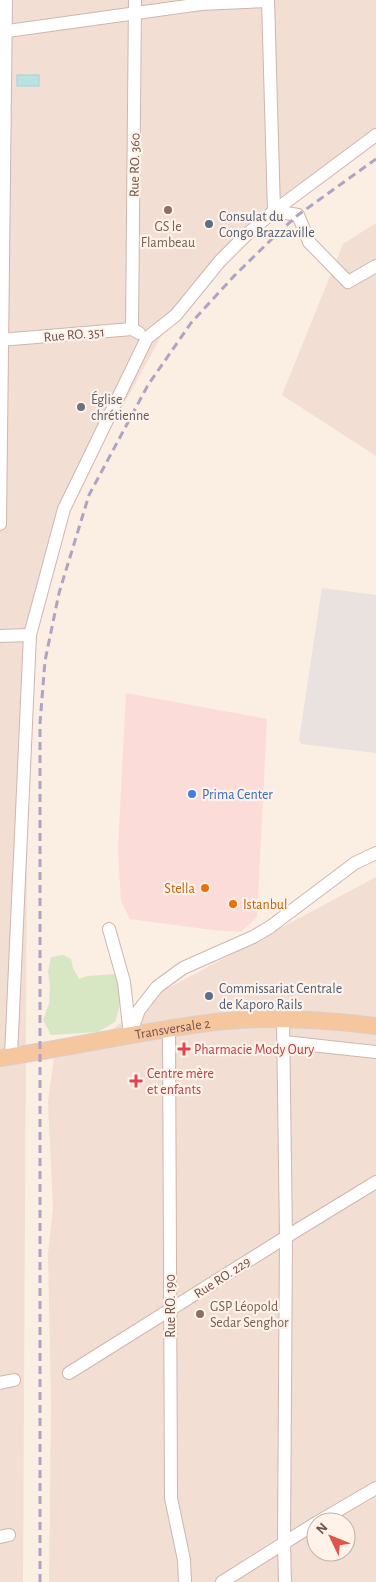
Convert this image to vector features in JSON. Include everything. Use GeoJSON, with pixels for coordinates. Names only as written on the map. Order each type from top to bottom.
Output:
{"type":"FeatureCollection","features":[{"type":"Feature","properties":{"kind":"main road","name":"Transversale 2"},"geometry":{"type":"LineString","coordinates":[[6,1057],[169,1028],[227,1021],[283,1020],[376,1026]]}},
{"type":"Feature","properties":{"kind":"street"},"geometry":{"type":"LineString","coordinates":[[0,524],[3,32],[6,0]]}},
{"type":"Feature","properties":{"kind":"street"},"geometry":{"type":"LineString","coordinates":[[3,32],[136,6],[268,1],[274,211]]}},
{"type":"Feature","properties":{"kind":"street","name":"Rue RO. 360"},"geometry":{"type":"LineString","coordinates":[[132,329],[136,6]]}},
{"type":"Feature","properties":{"kind":"street"},"geometry":{"type":"LineString","coordinates":[[6,1057],[30,635],[64,509],[147,338],[176,315],[220,261],[244,237],[274,211],[376,135]]}},
{"type":"Feature","properties":{"kind":"street"},"geometry":{"type":"LineString","coordinates":[[274,211],[298,215],[309,242],[348,282],[376,266]]}},
{"type":"Feature","properties":{"kind":"street"},"geometry":{"type":"LineString","coordinates":[[132,329],[147,338]]}},
{"type":"Feature","properties":{"kind":"street","name":"Rue RO. 351"},"geometry":{"type":"LineString","coordinates":[[2,340],[132,329]]}},
{"type":"Feature","properties":{"kind":"street"},"geometry":{"type":"LineString","coordinates":[[0,636],[30,635]]}},
{"type":"Feature","properties":{"kind":"street"},"geometry":{"type":"LineString","coordinates":[[130,1035],[139,1010],[157,987],[182,968],[270,927],[355,864],[376,853]]}},
{"type":"Feature","properties":{"kind":"street"},"geometry":{"type":"LineString","coordinates":[[109,929],[124,982],[130,1035]]}},
{"type":"Feature","properties":{"kind":"street"},"geometry":{"type":"LineString","coordinates":[[283,1020],[286,1237],[285,1582]]}},
{"type":"Feature","properties":{"kind":"street","name":"Rue RO. 190"},"geometry":{"type":"LineString","coordinates":[[169,1028],[171,1498],[184,1560],[185,1582]]}},
{"type":"Feature","properties":{"kind":"street"},"geometry":{"type":"LineString","coordinates":[[284,1042],[376,1052]]}},
{"type":"Feature","properties":{"kind":"street","name":"Rue RO. 229"},"geometry":{"type":"LineString","coordinates":[[69,1373],[376,1182]]}},
{"type":"Feature","properties":{"kind":"street"},"geometry":{"type":"LineString","coordinates":[[0,1383],[14,1380]]}},
{"type":"Feature","properties":{"kind":"street"},"geometry":{"type":"LineString","coordinates":[[336,1512],[376,1488]]}},
{"type":"Feature","properties":{"kind":"street"},"geometry":{"type":"LineString","coordinates":[[222,1582],[306,1529]]}},
{"type":"Feature","properties":{"kind":"shaded area"},"geometry":{"type":"Polygon","coordinates":[[[0,0],[376,0],[376,128],[312,176],[174,313],[74,494],[28,650],[23,1582],[0,1582],[0,0]]]}},
{"type":"Feature","properties":{"kind":"shaded area"},"geometry":{"type":"Polygon","coordinates":[[[376,223],[376,456],[282,395],[343,244],[376,223]]]}},
{"type":"Feature","properties":{"kind":"shaded area"},"geometry":{"type":"Polygon","coordinates":[[[322,588],[376,595],[376,753],[302,744],[299,740],[322,588]]]}},
{"type":"Feature","properties":{"kind":"shaded area","name":"Prima Center"},"geometry":{"type":"Polygon","coordinates":[[[126,693],[267,719],[257,917],[241,932],[130,919],[121,901],[118,849],[126,693]]]}},
{"type":"Feature","properties":{"kind":"shaded area"},"geometry":{"type":"Polygon","coordinates":[[[376,877],[376,1582],[49,1582],[51,1405],[48,1253],[53,1208],[48,1102],[56,1043],[113,1029],[159,993],[376,877]]]}},
{"type":"Feature","properties":{"kind":"green space"},"geometry":{"type":"Polygon","coordinates":[[[63,955],[71,959],[79,979],[87,976],[115,974],[121,991],[115,1022],[98,1032],[51,1035],[43,1020],[49,1004],[50,985],[48,972],[51,957],[63,955]]]}},
{"type":"Feature","properties":{"kind":"water"},"geometry":{"type":"Polygon","coordinates":[[[17,75],[39,75],[39,86],[17,86],[17,75]]]}},
{"type":"Feature","properties":{"kind":"railway"},"geometry":{"type":"LineString","coordinates":[[40,1582],[40,723],[45,661],[59,593],[89,495],[148,385],[191,323],[234,276],[298,215],[376,159]]}},
{"type":"Feature","properties":{"kind":"place","name":"GS le Flambeau"},"geometry":{"type":"Point","coordinates":[168,210]}},
{"type":"Feature","properties":{"kind":"place","name":"Consulat du Congo Brazzaville"},"geometry":{"type":"Point","coordinates":[209,224]}},
{"type":"Feature","properties":{"kind":"place","name":"Église chrétienne"},"geometry":{"type":"Point","coordinates":[81,407]}},
{"type":"Feature","properties":{"kind":"place","name":"Prima Center"},"geometry":{"type":"Point","coordinates":[192,794]}},
{"type":"Feature","properties":{"kind":"place","name":"Stella"},"geometry":{"type":"Point","coordinates":[205,888]}},
{"type":"Feature","properties":{"kind":"place","name":"Istanbul"},"geometry":{"type":"Point","coordinates":[233,904]}},
{"type":"Feature","properties":{"kind":"place","name":"Commissariat Centrale de Kaporo Rails"},"geometry":{"type":"Point","coordinates":[209,996]}},
{"type":"Feature","properties":{"kind":"place","name":"Pharmacie Mody Oury"},"geometry":{"type":"Point","coordinates":[184,1049]}},
{"type":"Feature","properties":{"kind":"place","name":"Centre mère et enfants"},"geometry":{"type":"Point","coordinates":[136,1081]}},
{"type":"Feature","properties":{"kind":"place","name":"GSP Léopold Sedar Senghor"},"geometry":{"type":"Point","coordinates":[200,1314]}}]}
